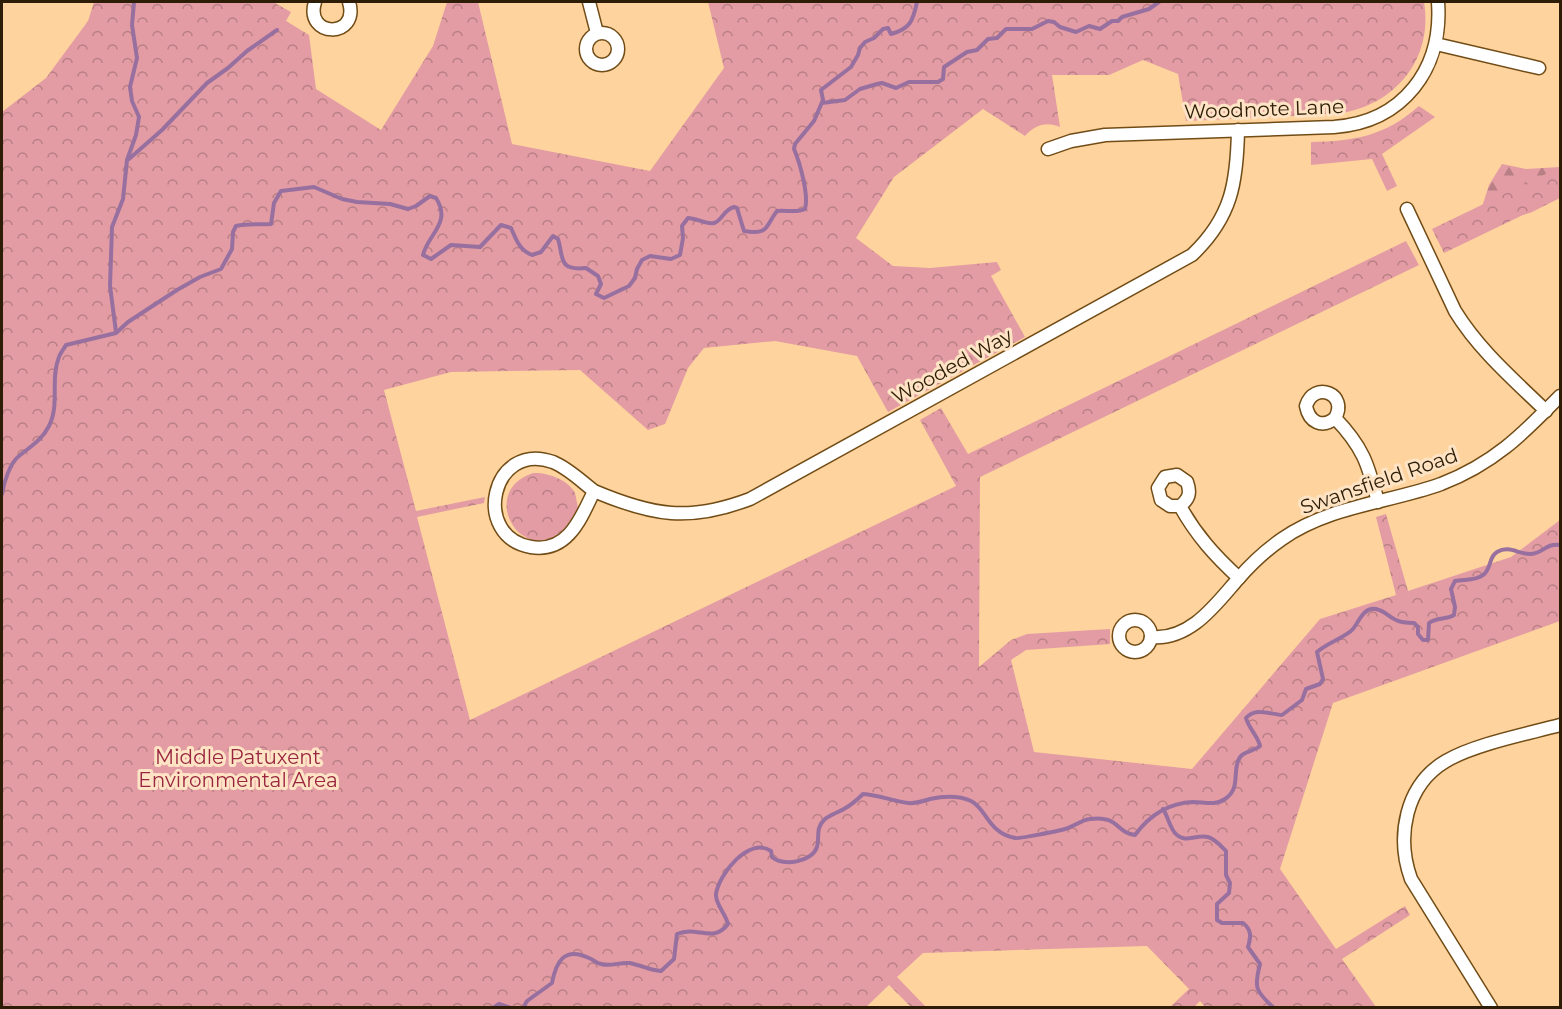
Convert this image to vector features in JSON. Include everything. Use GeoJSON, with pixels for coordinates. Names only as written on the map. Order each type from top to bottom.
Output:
{"type":"FeatureCollection","features":[{"type":"Feature","properties":{"kind":"street"},"geometry":{"type":"LineString","coordinates":[[315,2],[314,18],[326,29],[334,30],[349,20],[351,11],[349,2]]}},
{"type":"Feature","properties":{"kind":"street"},"geometry":{"type":"LineString","coordinates":[[589,2],[597,33]]}},
{"type":"Feature","properties":{"kind":"street","name":"Woodnote Lane"},"geometry":{"type":"LineString","coordinates":[[1048,149],[1071,141],[1105,135],[1348,126],[1378,117],[1406,96],[1430,64],[1439,30],[1438,2]]}},
{"type":"Feature","properties":{"kind":"street"},"geometry":{"type":"LineString","coordinates":[[1436,44],[1539,68]]}},
{"type":"Feature","properties":{"kind":"street","name":"Wooded Way"},"geometry":{"type":"LineString","coordinates":[[594,491],[577,526],[564,540],[549,547],[528,547],[509,537],[495,513],[495,495],[500,479],[516,465],[539,459],[561,466],[594,491],[629,506],[667,513],[710,512],[750,499],[1192,255],[1214,232],[1234,189],[1238,130]]}},
{"type":"Feature","properties":{"kind":"street"},"geometry":{"type":"LineString","coordinates":[[1407,209],[1455,311],[1465,327],[1486,353],[1546,411]]}},
{"type":"Feature","properties":{"kind":"street","name":"Swansfield Road"},"geometry":{"type":"LineString","coordinates":[[1151,637],[1160,638],[1170,635],[1197,622],[1221,601],[1239,578],[1269,549],[1299,528],[1338,512],[1440,484],[1481,465],[1513,444],[1560,396]]}},
{"type":"Feature","properties":{"kind":"street"},"geometry":{"type":"LineString","coordinates":[[1335,418],[1353,436],[1361,451],[1369,469],[1378,502]]}},
{"type":"Feature","properties":{"kind":"street"},"geometry":{"type":"LineString","coordinates":[[1180,506],[1197,535],[1212,553],[1239,578]]}},
{"type":"Feature","properties":{"kind":"street"},"geometry":{"type":"LineString","coordinates":[[1491,1008],[1411,879],[1405,862],[1403,845],[1407,815],[1412,800],[1422,785],[1434,770],[1447,761],[1471,750],[1560,725]]}},
{"type":"Feature","properties":{"kind":"green space","name":"Middle Patuxent Environmental Area"},"geometry":{"type":"Polygon","coordinates":[[[94,2],[273,2],[291,12],[286,21],[309,35],[316,89],[381,130],[433,46],[447,2],[478,2],[512,144],[650,171],[724,68],[708,2],[1424,2],[1425,24],[1422,44],[1415,62],[1404,79],[1373,103],[1354,110],[1333,114],[1186,121],[1178,74],[1143,60],[1109,75],[1052,75],[1060,127],[1050,124],[1041,125],[1025,136],[983,109],[894,177],[856,238],[893,266],[930,268],[997,262],[1001,270],[991,276],[1025,337],[888,412],[857,356],[775,341],[704,348],[688,368],[665,424],[648,430],[580,370],[451,372],[384,390],[416,511],[485,497],[484,503],[417,517],[470,720],[956,486],[920,420],[941,408],[968,454],[1406,241],[1419,265],[980,477],[979,667],[1011,640],[1027,634],[1110,629],[1110,644],[1026,650],[1011,660],[1034,752],[1192,769],[1320,619],[1396,595],[1376,517],[1386,514],[1408,591],[1511,557],[1560,520],[1560,621],[1333,703],[1280,869],[1336,949],[1405,906],[1410,915],[1342,959],[1376,1007],[1206,1008],[1200,1001],[1194,1007],[1170,1007],[1189,989],[1147,946],[923,953],[897,977],[926,1007],[911,1007],[889,985],[865,1008],[2,1007],[2,112],[46,78],[88,21],[94,2]]]}},
{"type":"Feature","properties":{"kind":"green space"},"geometry":{"type":"Polygon","coordinates":[[[1419,106],[1435,117],[1382,154],[1397,186],[1387,191],[1372,159],[1311,165],[1311,142],[1369,135],[1394,124],[1419,106]]]}},
{"type":"Feature","properties":{"kind":"green space"},"geometry":{"type":"Polygon","coordinates":[[[1502,164],[1526,169],[1560,167],[1560,198],[1530,213],[1503,219],[1482,207],[1489,185],[1502,164]]]}},
{"type":"Feature","properties":{"kind":"green space"},"geometry":{"type":"Polygon","coordinates":[[[1560,167],[1560,197],[1444,253],[1432,229],[1560,167]]]}},
{"type":"Feature","properties":{"kind":"green space"},"geometry":{"type":"Polygon","coordinates":[[[533,473],[551,475],[568,484],[575,493],[578,508],[561,532],[543,540],[530,539],[518,532],[510,521],[507,508],[508,494],[517,482],[533,473]]]}},
{"type":"Feature","properties":{"kind":"waterway"},"geometry":{"type":"LineString","coordinates":[[116,332],[110,286],[112,227],[123,199],[127,160],[136,135],[139,117],[132,101],[130,87],[137,58],[132,25],[134,2]]}},
{"type":"Feature","properties":{"kind":"waterway"},"geometry":{"type":"LineString","coordinates":[[2,494],[13,463],[40,439],[49,426],[54,409],[56,365],[66,345],[116,333],[128,322],[177,290],[200,277],[221,269],[232,249],[233,232],[236,226],[271,224],[274,203],[281,191],[314,187],[342,199],[390,204],[408,209],[430,196],[436,198],[440,207],[440,221],[423,255],[431,259],[451,245],[480,247],[501,225],[511,228],[521,247],[532,255],[541,252],[553,236],[558,239],[566,265],[571,268],[586,268],[598,276],[601,284],[596,294],[604,298],[629,286],[642,260],[650,256],[671,259],[680,255],[683,238],[682,226],[688,218],[714,223],[727,210],[734,207],[737,208],[744,231],[758,232],[766,228],[777,211],[805,209],[805,188],[794,149],[795,144],[814,121],[823,100],[821,90],[851,67],[865,42],[874,38],[883,29],[888,28],[891,34],[907,27],[917,2]]}},
{"type":"Feature","properties":{"kind":"waterway"},"geometry":{"type":"LineString","coordinates":[[822,103],[845,100],[860,89],[882,83],[896,88],[909,82],[938,82],[943,79],[944,67],[967,52],[977,50],[988,39],[997,38],[1006,29],[1032,29],[1048,21],[1076,32],[1089,26],[1100,29],[1112,21],[1118,21],[1122,17],[1149,9],[1159,2]]}},
{"type":"Feature","properties":{"kind":"waterway"},"geometry":{"type":"LineString","coordinates":[[129,159],[162,130],[207,83],[277,30]]}},
{"type":"Feature","properties":{"kind":"waterway"},"geometry":{"type":"LineString","coordinates":[[523,1008],[527,1001],[552,983],[559,963],[567,955],[580,955],[605,965],[629,963],[661,971],[674,959],[677,934],[691,931],[717,933],[728,924],[717,902],[716,894],[723,877],[736,859],[754,849],[762,848],[771,851],[772,857],[783,862],[797,861],[809,856],[817,847],[821,823],[849,806],[863,794],[911,803],[946,797],[966,799],[981,809],[999,831],[1015,838],[1061,830],[1099,818],[1112,822],[1129,834],[1135,835],[1153,816],[1167,808],[1184,803],[1221,801],[1233,791],[1240,758],[1244,753],[1260,746],[1246,718],[1258,712],[1282,715],[1302,700],[1306,689],[1320,684],[1323,679],[1317,652],[1350,632],[1368,610],[1376,609],[1398,621],[1414,623],[1418,627],[1418,634],[1423,640],[1428,640],[1429,623],[1454,615],[1455,607],[1451,589],[1455,581],[1480,577],[1488,570],[1494,554],[1501,550],[1530,554],[1560,545]]}},
{"type":"Feature","properties":{"kind":"waterway"},"geometry":{"type":"LineString","coordinates":[[1163,809],[1172,829],[1179,837],[1187,839],[1208,837],[1226,851],[1229,893],[1217,904],[1217,920],[1222,923],[1243,923],[1248,928],[1250,937],[1248,947],[1260,964],[1257,978],[1258,988],[1274,1008]]}},
{"type":"Feature","properties":{"kind":"waterway"},"geometry":{"type":"LineString","coordinates":[[493,1008],[499,1004],[511,1008]]}},
{"type":"Feature","properties":{"kind":"waterway"},"geometry":{"type":"LineString","coordinates":[[369,1008],[375,1008]]}}]}
